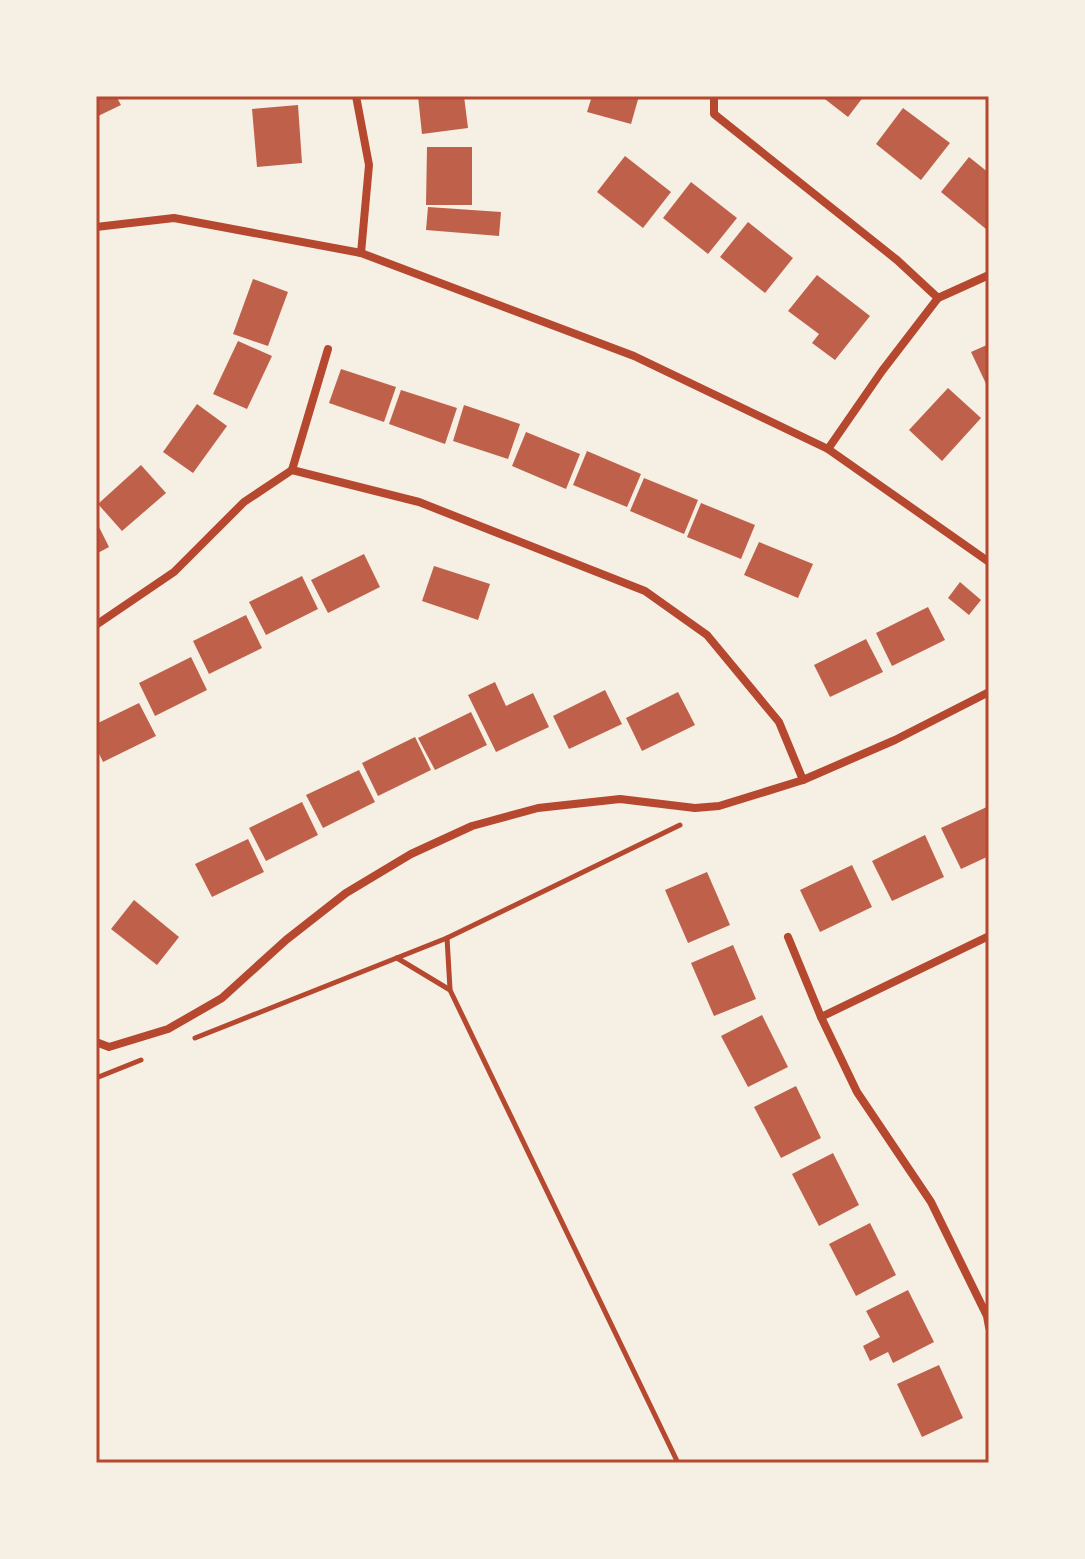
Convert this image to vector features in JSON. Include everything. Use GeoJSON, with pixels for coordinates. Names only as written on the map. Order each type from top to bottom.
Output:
{"type":"FeatureCollection","features":[{"type":"Feature","properties":{"kind":"street"},"geometry":{"type":"LineString","coordinates":[[356,96],[369,165],[361,253]]}},
{"type":"Feature","properties":{"kind":"street"},"geometry":{"type":"LineString","coordinates":[[714,96],[714,114],[897,260],[938,298]]}},
{"type":"Feature","properties":{"kind":"street"},"geometry":{"type":"LineString","coordinates":[[96,227],[174,218],[361,253],[634,356],[828,449],[989,562]]}},
{"type":"Feature","properties":{"kind":"street"},"geometry":{"type":"LineString","coordinates":[[828,449],[938,298],[989,275]]}},
{"type":"Feature","properties":{"kind":"street"},"geometry":{"type":"LineString","coordinates":[[96,625],[174,572],[244,502],[292,470],[328,349]]}},
{"type":"Feature","properties":{"kind":"street"},"geometry":{"type":"LineString","coordinates":[[292,470],[419,502],[645,591],[707,635],[743,678],[779,722],[803,780]]}},
{"type":"Feature","properties":{"kind":"street"},"geometry":{"type":"LineString","coordinates":[[96,1042],[109,1047],[168,1029],[222,998],[286,940],[346,893],[411,854],[472,826],[538,808],[620,799],[695,808],[719,806],[803,780],[895,740],[989,692]]}},
{"type":"Feature","properties":{"kind":"street"},"geometry":{"type":"LineString","coordinates":[[821,1017],[989,936]]}},
{"type":"Feature","properties":{"kind":"street"},"geometry":{"type":"LineString","coordinates":[[788,937],[857,1092],[931,1202],[987,1316],[989,1327]]}},
{"type":"Feature","properties":{"kind":"path"},"geometry":{"type":"LineString","coordinates":[[182,1044],[447,938],[690,821],[695,808]]}},
{"type":"Feature","properties":{"kind":"path"},"geometry":{"type":"LineString","coordinates":[[447,938],[450,990],[678,1463]]}},
{"type":"Feature","properties":{"kind":"path"},"geometry":{"type":"LineString","coordinates":[[396,957],[450,990]]}},
{"type":"Feature","properties":{"kind":"path"},"geometry":{"type":"LineString","coordinates":[[96,1078],[153,1055]]}},
{"type":"Feature","properties":{"kind":"building"},"geometry":{"type":"Polygon","coordinates":[[[96,96],[116,96],[121,105],[96,117],[96,96]]]}},
{"type":"Feature","properties":{"kind":"building"},"geometry":{"type":"Polygon","coordinates":[[[418,96],[464,96],[468,128],[422,134],[418,96]]]}},
{"type":"Feature","properties":{"kind":"building"},"geometry":{"type":"Polygon","coordinates":[[[592,96],[639,96],[631,124],[587,112],[592,96]]]}},
{"type":"Feature","properties":{"kind":"building"},"geometry":{"type":"Polygon","coordinates":[[[821,96],[864,96],[848,117],[821,96]]]}},
{"type":"Feature","properties":{"kind":"building"},"geometry":{"type":"Polygon","coordinates":[[[298,105],[302,163],[257,167],[252,109],[298,105]]]}},
{"type":"Feature","properties":{"kind":"building"},"geometry":{"type":"Polygon","coordinates":[[[903,108],[950,143],[921,180],[876,144],[903,108]]]}},
{"type":"Feature","properties":{"kind":"building"},"geometry":{"type":"Polygon","coordinates":[[[427,147],[472,147],[472,205],[426,205],[427,147]]]}},
{"type":"Feature","properties":{"kind":"building"},"geometry":{"type":"Polygon","coordinates":[[[625,156],[671,192],[643,228],[597,192],[625,156]]]}},
{"type":"Feature","properties":{"kind":"building"},"geometry":{"type":"Polygon","coordinates":[[[969,157],[989,173],[989,225],[986,229],[941,192],[969,157]]]}},
{"type":"Feature","properties":{"kind":"building"},"geometry":{"type":"Polygon","coordinates":[[[691,182],[737,218],[708,254],[663,218],[691,182]]]}},
{"type":"Feature","properties":{"kind":"building"},"geometry":{"type":"Polygon","coordinates":[[[428,207],[501,212],[499,236],[426,230],[428,207]]]}},
{"type":"Feature","properties":{"kind":"building"},"geometry":{"type":"Polygon","coordinates":[[[748,222],[793,258],[765,293],[720,257],[748,222]]]}},
{"type":"Feature","properties":{"kind":"building"},"geometry":{"type":"Polygon","coordinates":[[[817,275],[870,316],[835,360],[812,343],[819,334],[788,311],[817,275]]]}},
{"type":"Feature","properties":{"kind":"building"},"geometry":{"type":"Polygon","coordinates":[[[253,279],[288,292],[268,346],[233,334],[253,279]]]}},
{"type":"Feature","properties":{"kind":"building"},"geometry":{"type":"Polygon","coordinates":[[[238,341],[272,356],[247,409],[213,394],[238,341]]]}},
{"type":"Feature","properties":{"kind":"building"},"geometry":{"type":"Polygon","coordinates":[[[989,344],[989,390],[971,352],[989,344]]]}},
{"type":"Feature","properties":{"kind":"building"},"geometry":{"type":"Polygon","coordinates":[[[341,369],[396,387],[384,422],[329,403],[341,369]]]}},
{"type":"Feature","properties":{"kind":"building"},"geometry":{"type":"Polygon","coordinates":[[[948,388],[981,418],[942,461],[909,430],[948,388]]]}},
{"type":"Feature","properties":{"kind":"building"},"geometry":{"type":"Polygon","coordinates":[[[401,390],[457,408],[445,444],[389,424],[401,390]]]}},
{"type":"Feature","properties":{"kind":"building"},"geometry":{"type":"Polygon","coordinates":[[[197,404],[227,426],[193,473],[163,452],[197,404]]]}},
{"type":"Feature","properties":{"kind":"building"},"geometry":{"type":"Polygon","coordinates":[[[464,405],[520,424],[508,459],[453,441],[464,405]]]}},
{"type":"Feature","properties":{"kind":"building"},"geometry":{"type":"Polygon","coordinates":[[[526,432],[580,454],[566,489],[512,466],[526,432]]]}},
{"type":"Feature","properties":{"kind":"building"},"geometry":{"type":"Polygon","coordinates":[[[587,451],[641,474],[627,507],[573,485],[587,451]]]}},
{"type":"Feature","properties":{"kind":"building"},"geometry":{"type":"Polygon","coordinates":[[[141,465],[166,493],[122,531],[98,504],[141,465]]]}},
{"type":"Feature","properties":{"kind":"building"},"geometry":{"type":"Polygon","coordinates":[[[644,478],[698,500],[684,534],[630,511],[644,478]]]}},
{"type":"Feature","properties":{"kind":"building"},"geometry":{"type":"Polygon","coordinates":[[[701,503],[755,525],[741,559],[687,537],[701,503]]]}},
{"type":"Feature","properties":{"kind":"building"},"geometry":{"type":"Polygon","coordinates":[[[96,521],[109,547],[96,554],[96,521]]]}},
{"type":"Feature","properties":{"kind":"building"},"geometry":{"type":"Polygon","coordinates":[[[759,542],[813,564],[798,598],[744,575],[759,542]]]}},
{"type":"Feature","properties":{"kind":"building"},"geometry":{"type":"Polygon","coordinates":[[[364,554],[380,587],[328,613],[311,580],[364,554]]]}},
{"type":"Feature","properties":{"kind":"building"},"geometry":{"type":"Polygon","coordinates":[[[434,566],[490,584],[478,620],[422,601],[434,566]]]}},
{"type":"Feature","properties":{"kind":"building"},"geometry":{"type":"Polygon","coordinates":[[[302,576],[318,609],[266,635],[249,602],[302,576]]]}},
{"type":"Feature","properties":{"kind":"building"},"geometry":{"type":"Polygon","coordinates":[[[960,582],[981,600],[969,615],[948,598],[960,582]]]}},
{"type":"Feature","properties":{"kind":"building"},"geometry":{"type":"Polygon","coordinates":[[[928,607],[945,640],[892,666],[876,633],[928,607]]]}},
{"type":"Feature","properties":{"kind":"building"},"geometry":{"type":"Polygon","coordinates":[[[246,615],[262,648],[209,674],[193,641],[246,615]]]}},
{"type":"Feature","properties":{"kind":"building"},"geometry":{"type":"Polygon","coordinates":[[[866,639],[883,672],[830,697],[814,665],[866,639]]]}},
{"type":"Feature","properties":{"kind":"building"},"geometry":{"type":"Polygon","coordinates":[[[191,657],[207,690],[155,716],[139,683],[191,657]]]}},
{"type":"Feature","properties":{"kind":"building"},"geometry":{"type":"Polygon","coordinates":[[[495,682],[506,706],[533,693],[549,727],[496,752],[468,695],[495,682]]]}},
{"type":"Feature","properties":{"kind":"building"},"geometry":{"type":"Polygon","coordinates":[[[605,690],[622,724],[569,749],[553,716],[605,690]]]}},
{"type":"Feature","properties":{"kind":"building"},"geometry":{"type":"Polygon","coordinates":[[[678,692],[695,725],[642,751],[626,718],[678,692]]]}},
{"type":"Feature","properties":{"kind":"building"},"geometry":{"type":"Polygon","coordinates":[[[139,703],[156,736],[103,762],[96,747],[96,724],[139,703]]]}},
{"type":"Feature","properties":{"kind":"building"},"geometry":{"type":"Polygon","coordinates":[[[471,712],[487,745],[435,770],[418,738],[471,712]]]}},
{"type":"Feature","properties":{"kind":"building"},"geometry":{"type":"Polygon","coordinates":[[[415,737],[431,770],[378,796],[362,763],[415,737]]]}},
{"type":"Feature","properties":{"kind":"building"},"geometry":{"type":"Polygon","coordinates":[[[359,770],[375,802],[323,828],[306,795],[359,770]]]}},
{"type":"Feature","properties":{"kind":"building"},"geometry":{"type":"Polygon","coordinates":[[[302,802],[318,835],[266,861],[249,828],[302,802]]]}},
{"type":"Feature","properties":{"kind":"building"},"geometry":{"type":"Polygon","coordinates":[[[989,806],[989,856],[961,869],[941,828],[989,806]]]}},
{"type":"Feature","properties":{"kind":"building"},"geometry":{"type":"Polygon","coordinates":[[[925,835],[944,877],[892,901],[872,861],[925,835]]]}},
{"type":"Feature","properties":{"kind":"building"},"geometry":{"type":"Polygon","coordinates":[[[248,839],[264,872],[212,897],[195,864],[248,839]]]}},
{"type":"Feature","properties":{"kind":"building"},"geometry":{"type":"Polygon","coordinates":[[[852,865],[872,907],[820,932],[800,890],[852,865]]]}},
{"type":"Feature","properties":{"kind":"building"},"geometry":{"type":"Polygon","coordinates":[[[707,872],[730,925],[688,943],[665,890],[707,872]]]}},
{"type":"Feature","properties":{"kind":"building"},"geometry":{"type":"Polygon","coordinates":[[[134,900],[179,937],[157,965],[111,929],[134,900]]]}},
{"type":"Feature","properties":{"kind":"building"},"geometry":{"type":"Polygon","coordinates":[[[733,945],[756,999],[714,1016],[691,963],[733,945]]]}},
{"type":"Feature","properties":{"kind":"building"},"geometry":{"type":"Polygon","coordinates":[[[762,1015],[788,1067],[748,1087],[721,1036],[762,1015]]]}},
{"type":"Feature","properties":{"kind":"building"},"geometry":{"type":"Polygon","coordinates":[[[796,1086],[821,1138],[781,1158],[754,1107],[796,1086]]]}},
{"type":"Feature","properties":{"kind":"building"},"geometry":{"type":"Polygon","coordinates":[[[833,1153],[859,1205],[819,1226],[792,1174],[833,1153]]]}},
{"type":"Feature","properties":{"kind":"building"},"geometry":{"type":"Polygon","coordinates":[[[870,1223],[896,1275],[856,1296],[829,1244],[870,1223]]]}},
{"type":"Feature","properties":{"kind":"building"},"geometry":{"type":"Polygon","coordinates":[[[908,1290],[934,1342],[893,1363],[888,1352],[870,1361],[863,1346],[880,1337],[866,1311],[908,1290]]]}},
{"type":"Feature","properties":{"kind":"building"},"geometry":{"type":"Polygon","coordinates":[[[939,1365],[963,1418],[922,1437],[897,1384],[939,1365]]]}}]}
